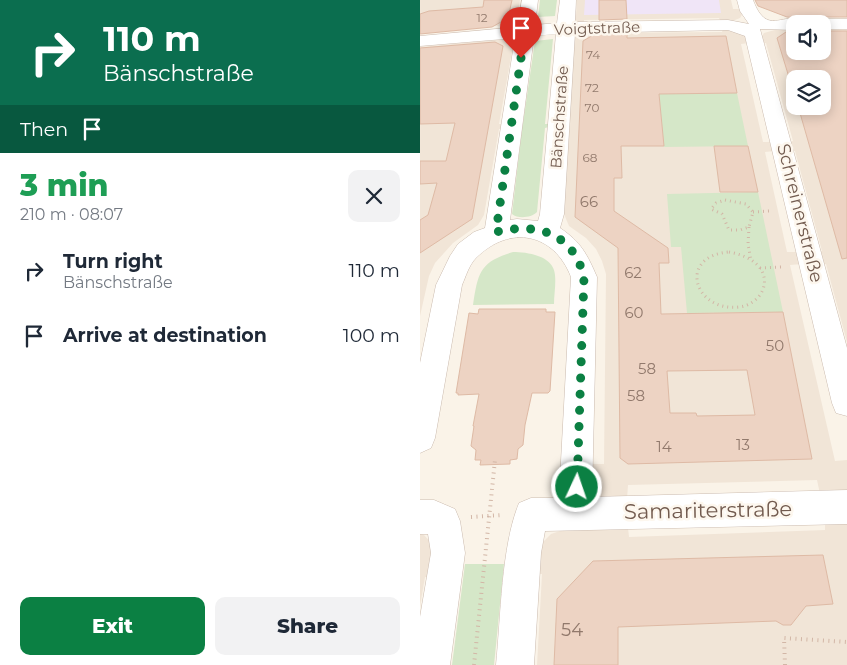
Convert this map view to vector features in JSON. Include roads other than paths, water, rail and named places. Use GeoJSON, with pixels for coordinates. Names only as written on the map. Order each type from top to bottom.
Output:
{"type":"FeatureCollection","features":[{"type":"Feature","properties":{"kind":"street"},"geometry":{"type":"LineString","coordinates":[[496,232],[530,0]]}},
{"type":"Feature","properties":{"kind":"street","name":"Bänschstraße"},"geometry":{"type":"LineString","coordinates":[[546,233],[552,214],[568,0]]}},
{"type":"Feature","properties":{"kind":"street","name":"Schreinerstraße"},"geometry":{"type":"LineString","coordinates":[[745,0],[847,403]]}},
{"type":"Feature","properties":{"kind":"street"},"geometry":{"type":"LineString","coordinates":[[831,24],[847,24]]}},
{"type":"Feature","properties":{"kind":"street","name":"Voigtstraße"},"geometry":{"type":"LineString","coordinates":[[420,41],[566,28],[786,25]]}},
{"type":"Feature","properties":{"kind":"street"},"geometry":{"type":"LineString","coordinates":[[420,438],[449,285],[456,266],[466,252],[483,238],[496,232],[521,228],[536,229],[556,236],[575,252],[581,264],[584,277],[575,514]]}},
{"type":"Feature","properties":{"kind":"street","name":"Samariterstraße"},"geometry":{"type":"LineString","coordinates":[[515,665],[524,553],[531,515],[847,507]]}},
{"type":"Feature","properties":{"kind":"street"},"geometry":{"type":"LineString","coordinates":[[432,519],[448,553],[432,665]]}}]}
